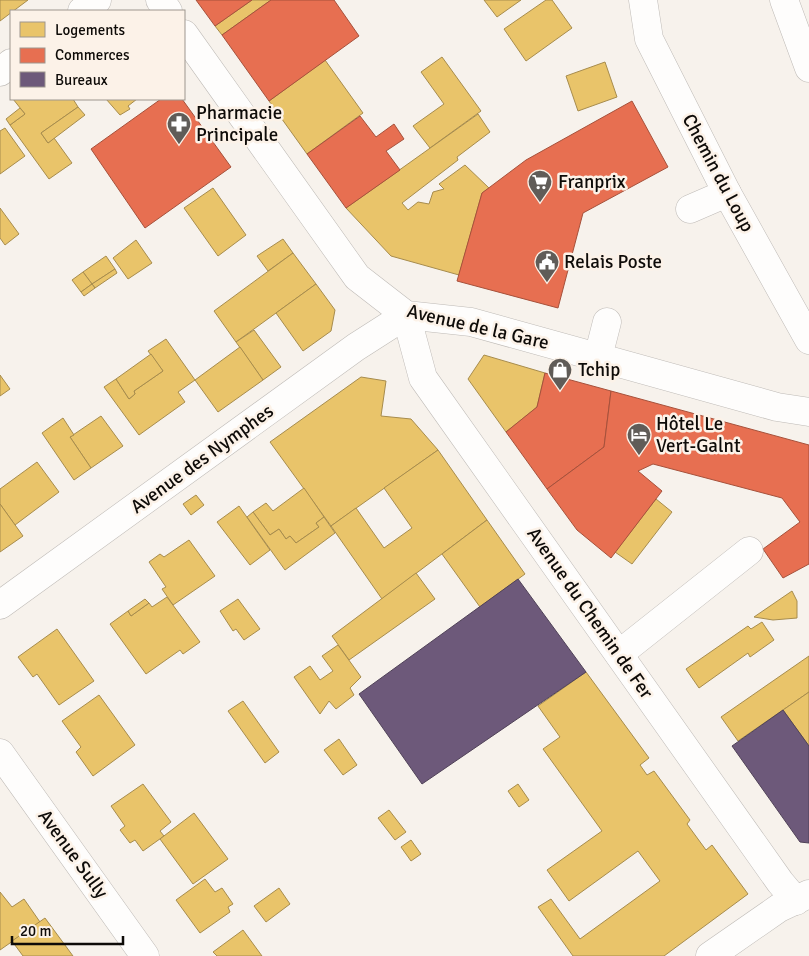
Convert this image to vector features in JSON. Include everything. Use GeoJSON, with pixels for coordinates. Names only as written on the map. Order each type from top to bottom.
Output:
{"type":"FeatureCollection","features":[{"type":"Feature","properties":{"kind":"street"},"geometry":{"type":"LineString","coordinates":[[83,10],[97,0]]}},
{"type":"Feature","properties":{"kind":"street","name":"Chemin du Loup"},"geometry":{"type":"LineString","coordinates":[[643,0],[649,39],[727,193],[809,340]]}},
{"type":"Feature","properties":{"kind":"street"},"geometry":{"type":"LineString","coordinates":[[784,0],[809,68]]}},
{"type":"Feature","properties":{"kind":"street","name":"Avenue de la Gare"},"geometry":{"type":"LineString","coordinates":[[185,35],[357,277],[406,315],[471,322],[777,406],[809,412]]}},
{"type":"Feature","properties":{"kind":"street"},"geometry":{"type":"LineString","coordinates":[[0,72],[10,64]]}},
{"type":"Feature","properties":{"kind":"street"},"geometry":{"type":"LineString","coordinates":[[690,209],[727,193]]}},
{"type":"Feature","properties":{"kind":"street","name":"Avenue des Nymphes"},"geometry":{"type":"LineString","coordinates":[[0,605],[356,347],[406,315]]}},
{"type":"Feature","properties":{"kind":"street","name":"Avenue du Chemin de Fer"},"geometry":{"type":"LineString","coordinates":[[406,315],[423,378],[619,654],[803,897]]}},
{"type":"Feature","properties":{"kind":"street"},"geometry":{"type":"LineString","coordinates":[[598,357],[607,322]]}},
{"type":"Feature","properties":{"kind":"street"},"geometry":{"type":"LineString","coordinates":[[619,654],[749,551]]}},
{"type":"Feature","properties":{"kind":"street","name":"Avenue Sully"},"geometry":{"type":"LineString","coordinates":[[0,753],[145,956]]}},
{"type":"Feature","properties":{"kind":"street"},"geometry":{"type":"LineString","coordinates":[[710,956],[779,908],[803,897]]}},
{"type":"Feature","properties":{"kind":"building: Logements"},"geometry":{"type":"Polygon","coordinates":[[[0,0],[28,0],[15,10],[10,10],[10,14],[0,21],[0,0]]]}},
{"type":"Feature","properties":{"kind":"building: Logements"},"geometry":{"type":"Polygon","coordinates":[[[252,0],[271,0],[222,35],[215,26],[252,0]]]}},
{"type":"Feature","properties":{"kind":"building: Logements"},"geometry":{"type":"Polygon","coordinates":[[[484,0],[521,0],[497,17],[484,0]]]}},
{"type":"Feature","properties":{"kind":"building: Logements"},"geometry":{"type":"Polygon","coordinates":[[[546,0],[552,0],[572,28],[526,61],[504,29],[546,0]]]}},
{"type":"Feature","properties":{"kind":"building: Logements"},"geometry":{"type":"Polygon","coordinates":[[[442,57],[481,111],[430,148],[413,126],[444,104],[421,72],[442,57]]]}},
{"type":"Feature","properties":{"kind":"building: Logements"},"geometry":{"type":"Polygon","coordinates":[[[325,60],[363,113],[307,154],[269,101],[325,60]]]}},
{"type":"Feature","properties":{"kind":"building: Logements"},"geometry":{"type":"Polygon","coordinates":[[[605,62],[617,97],[578,111],[566,76],[605,62]]]}},
{"type":"Feature","properties":{"kind":"building: Logements"},"geometry":{"type":"Polygon","coordinates":[[[14,100],[74,100],[78,107],[41,133],[48,143],[54,138],[72,163],[49,179],[10,125],[25,114],[14,100]]]}},
{"type":"Feature","properties":{"kind":"building: Logements"},"geometry":{"type":"Polygon","coordinates":[[[107,100],[136,100],[128,106],[130,109],[120,115],[107,100]]]}},
{"type":"Feature","properties":{"kind":"building: Logements"},"geometry":{"type":"Polygon","coordinates":[[[78,107],[85,115],[48,143],[41,133],[78,107]]]}},
{"type":"Feature","properties":{"kind":"building: Logements"},"geometry":{"type":"Polygon","coordinates":[[[20,108],[25,114],[10,125],[6,119],[20,108]]]}},
{"type":"Feature","properties":{"kind":"building: Logements"},"geometry":{"type":"Polygon","coordinates":[[[478,114],[490,132],[457,157],[458,160],[402,203],[408,210],[418,202],[429,204],[433,192],[444,189],[439,184],[465,165],[489,188],[482,193],[459,275],[391,256],[346,208],[478,114]]]}},
{"type":"Feature","properties":{"kind":"building: Logements"},"geometry":{"type":"Polygon","coordinates":[[[5,128],[25,156],[0,174],[0,131],[5,128]]]}},
{"type":"Feature","properties":{"kind":"building: Logements"},"geometry":{"type":"Polygon","coordinates":[[[213,188],[246,235],[218,256],[184,208],[213,188]]]}},
{"type":"Feature","properties":{"kind":"building: Logements"},"geometry":{"type":"Polygon","coordinates":[[[0,208],[19,234],[5,245],[0,238],[0,208]]]}},
{"type":"Feature","properties":{"kind":"building: Logements"},"geometry":{"type":"Polygon","coordinates":[[[283,239],[293,253],[268,271],[257,256],[283,239]]]}},
{"type":"Feature","properties":{"kind":"building: Logements"},"geometry":{"type":"Polygon","coordinates":[[[136,240],[152,263],[128,279],[113,258],[136,240]]]}},
{"type":"Feature","properties":{"kind":"building: Logements"},"geometry":{"type":"Polygon","coordinates":[[[293,253],[316,284],[236,342],[214,311],[293,253]]]}},
{"type":"Feature","properties":{"kind":"building: Logements"},"geometry":{"type":"Polygon","coordinates":[[[106,256],[115,269],[92,284],[83,272],[106,256]]]}},
{"type":"Feature","properties":{"kind":"building: Logements"},"geometry":{"type":"Polygon","coordinates":[[[115,269],[117,273],[95,288],[92,284],[115,269]]]}},
{"type":"Feature","properties":{"kind":"building: Logements"},"geometry":{"type":"Polygon","coordinates":[[[83,272],[92,284],[81,292],[72,280],[83,272]]]}},
{"type":"Feature","properties":{"kind":"building: Logements"},"geometry":{"type":"Polygon","coordinates":[[[92,284],[95,288],[84,296],[81,292],[92,284]]]}},
{"type":"Feature","properties":{"kind":"building: Logements"},"geometry":{"type":"Polygon","coordinates":[[[316,284],[335,310],[331,331],[303,351],[276,313],[316,284]]]}},
{"type":"Feature","properties":{"kind":"building: Logements"},"geometry":{"type":"Polygon","coordinates":[[[254,330],[281,367],[263,380],[236,342],[254,330]]]}},
{"type":"Feature","properties":{"kind":"building: Logements"},"geometry":{"type":"Polygon","coordinates":[[[166,339],[195,380],[178,392],[185,402],[139,435],[104,387],[116,379],[129,399],[135,394],[134,391],[163,371],[148,351],[166,339]]]}},
{"type":"Feature","properties":{"kind":"building: Logements"},"geometry":{"type":"Polygon","coordinates":[[[240,347],[263,380],[218,412],[195,380],[240,347]]]}},
{"type":"Feature","properties":{"kind":"building: Logements"},"geometry":{"type":"Polygon","coordinates":[[[151,354],[163,371],[134,391],[135,394],[129,399],[116,379],[151,354]]]}},
{"type":"Feature","properties":{"kind":"building: Logements"},"geometry":{"type":"Polygon","coordinates":[[[484,355],[545,373],[537,407],[506,432],[468,379],[484,355]]]}},
{"type":"Feature","properties":{"kind":"building: Logements"},"geometry":{"type":"Polygon","coordinates":[[[0,375],[10,389],[0,396],[0,375]]]}},
{"type":"Feature","properties":{"kind":"building: Logements"},"geometry":{"type":"Polygon","coordinates":[[[361,377],[386,381],[381,416],[411,419],[438,450],[331,526],[270,442],[361,377]]]}},
{"type":"Feature","properties":{"kind":"building: Logements"},"geometry":{"type":"Polygon","coordinates":[[[101,416],[123,446],[91,468],[70,437],[101,416]]]}},
{"type":"Feature","properties":{"kind":"building: Logements"},"geometry":{"type":"Polygon","coordinates":[[[63,418],[74,435],[70,437],[91,468],[74,480],[42,433],[63,418]]]}},
{"type":"Feature","properties":{"kind":"building: Logements"},"geometry":{"type":"Polygon","coordinates":[[[438,450],[487,520],[382,599],[331,526],[356,508],[384,548],[412,528],[384,488],[438,450]]]}},
{"type":"Feature","properties":{"kind":"building: Logements"},"geometry":{"type":"Polygon","coordinates":[[[37,462],[59,492],[15,525],[0,504],[0,489],[37,462]]]}},
{"type":"Feature","properties":{"kind":"building: Logements"},"geometry":{"type":"Polygon","coordinates":[[[304,488],[324,517],[316,523],[319,527],[296,543],[290,536],[286,539],[279,529],[270,535],[253,512],[266,503],[273,511],[304,488]]]}},
{"type":"Feature","properties":{"kind":"building: Logements"},"geometry":{"type":"Polygon","coordinates":[[[196,495],[204,505],[191,515],[183,504],[196,495]]]}},
{"type":"Feature","properties":{"kind":"building: Logements"},"geometry":{"type":"Polygon","coordinates":[[[656,499],[672,512],[632,564],[615,552],[656,499]]]}},
{"type":"Feature","properties":{"kind":"building: Logements"},"geometry":{"type":"Polygon","coordinates":[[[0,504],[23,536],[0,552],[0,504]]]}},
{"type":"Feature","properties":{"kind":"building: Logements"},"geometry":{"type":"Polygon","coordinates":[[[239,506],[270,550],[250,565],[217,522],[239,506]]]}},
{"type":"Feature","properties":{"kind":"building: Logements"},"geometry":{"type":"Polygon","coordinates":[[[253,512],[270,535],[279,529],[286,539],[290,536],[296,543],[319,527],[316,523],[324,517],[335,533],[285,570],[247,517],[253,512]]]}},
{"type":"Feature","properties":{"kind":"building: Logements"},"geometry":{"type":"Polygon","coordinates":[[[487,520],[525,574],[480,607],[442,554],[487,520]]]}},
{"type":"Feature","properties":{"kind":"building: Logements"},"geometry":{"type":"Polygon","coordinates":[[[189,540],[215,576],[173,605],[162,589],[166,587],[149,562],[160,554],[164,557],[189,540]]]}},
{"type":"Feature","properties":{"kind":"building: Logements"},"geometry":{"type":"Polygon","coordinates":[[[416,573],[435,599],[349,660],[332,636],[416,573]]]}},
{"type":"Feature","properties":{"kind":"building: Logements"},"geometry":{"type":"Polygon","coordinates":[[[792,591],[797,601],[797,618],[773,620],[754,617],[792,591]]]}},
{"type":"Feature","properties":{"kind":"building: Logements"},"geometry":{"type":"Polygon","coordinates":[[[167,597],[200,642],[183,654],[180,650],[146,674],[110,624],[128,611],[131,616],[149,603],[152,607],[167,597]]]}},
{"type":"Feature","properties":{"kind":"building: Logements"},"geometry":{"type":"Polygon","coordinates":[[[145,599],[149,603],[131,616],[128,611],[145,599]]]}},
{"type":"Feature","properties":{"kind":"building: Logements"},"geometry":{"type":"Polygon","coordinates":[[[238,599],[260,629],[244,640],[236,629],[233,631],[220,611],[238,599]]]}},
{"type":"Feature","properties":{"kind":"building: Logements"},"geometry":{"type":"Polygon","coordinates":[[[762,622],[774,640],[750,657],[748,653],[699,688],[686,669],[748,626],[751,629],[762,622]]]}},
{"type":"Feature","properties":{"kind":"building: Logements"},"geometry":{"type":"Polygon","coordinates":[[[57,629],[94,681],[59,705],[37,674],[33,677],[18,657],[57,629]]]}},
{"type":"Feature","properties":{"kind":"building: Logements"},"geometry":{"type":"Polygon","coordinates":[[[338,645],[361,677],[350,688],[354,695],[336,709],[329,701],[320,714],[294,677],[310,666],[320,680],[333,671],[322,656],[338,645]]]}},
{"type":"Feature","properties":{"kind":"building: Logements"},"geometry":{"type":"Polygon","coordinates":[[[809,656],[809,692],[738,741],[721,717],[809,656]]]}},
{"type":"Feature","properties":{"kind":"building: Logements"},"geometry":{"type":"Polygon","coordinates":[[[586,672],[649,758],[640,765],[647,775],[654,771],[690,820],[687,824],[706,850],[712,845],[748,894],[664,956],[573,956],[538,907],[551,899],[580,939],[660,881],[638,851],[569,901],[547,870],[602,831],[543,749],[560,737],[538,706],[586,672]]]}},
{"type":"Feature","properties":{"kind":"building: Logements"},"geometry":{"type":"Polygon","coordinates":[[[809,692],[809,746],[783,710],[809,692]]]}},
{"type":"Feature","properties":{"kind":"building: Logements"},"geometry":{"type":"Polygon","coordinates":[[[99,695],[135,745],[93,776],[76,752],[81,747],[62,721],[99,695]]]}},
{"type":"Feature","properties":{"kind":"building: Logements"},"geometry":{"type":"Polygon","coordinates":[[[243,701],[279,752],[265,763],[228,711],[243,701]]]}},
{"type":"Feature","properties":{"kind":"building: Logements"},"geometry":{"type":"Polygon","coordinates":[[[339,739],[357,765],[343,775],[324,750],[339,739]]]}},
{"type":"Feature","properties":{"kind":"building: Logements"},"geometry":{"type":"Polygon","coordinates":[[[143,784],[171,822],[160,831],[164,836],[143,851],[135,840],[130,843],[120,830],[125,826],[111,806],[143,784]]]}},
{"type":"Feature","properties":{"kind":"building: Logements"},"geometry":{"type":"Polygon","coordinates":[[[518,784],[529,800],[519,807],[508,791],[518,784]]]}},
{"type":"Feature","properties":{"kind":"building: Logements"},"geometry":{"type":"Polygon","coordinates":[[[389,810],[406,832],[395,840],[378,818],[389,810]]]}},
{"type":"Feature","properties":{"kind":"building: Logements"},"geometry":{"type":"Polygon","coordinates":[[[194,813],[228,859],[193,884],[160,839],[194,813]]]}},
{"type":"Feature","properties":{"kind":"building: Logements"},"geometry":{"type":"Polygon","coordinates":[[[411,840],[421,854],[411,861],[401,847],[411,840]]]}},
{"type":"Feature","properties":{"kind":"building: Logements"},"geometry":{"type":"Polygon","coordinates":[[[205,879],[215,892],[222,888],[233,904],[228,907],[230,912],[200,933],[176,900],[205,879]]]}},
{"type":"Feature","properties":{"kind":"building: Logements"},"geometry":{"type":"Polygon","coordinates":[[[279,888],[290,904],[266,922],[254,906],[279,888]]]}},
{"type":"Feature","properties":{"kind":"building: Logements"},"geometry":{"type":"Polygon","coordinates":[[[0,892],[12,907],[24,899],[40,922],[0,950],[0,892]]]}},
{"type":"Feature","properties":{"kind":"building: Logements"},"geometry":{"type":"Polygon","coordinates":[[[45,918],[73,956],[23,956],[12,941],[45,918]]]}},
{"type":"Feature","properties":{"kind":"building: Logements"},"geometry":{"type":"Polygon","coordinates":[[[243,930],[262,956],[217,956],[213,952],[243,930]]]}},
{"type":"Feature","properties":{"kind":"building: Commerces"},"geometry":{"type":"Polygon","coordinates":[[[196,0],[252,0],[215,26],[196,0]]]}},
{"type":"Feature","properties":{"kind":"building: Commerces"},"geometry":{"type":"Polygon","coordinates":[[[271,0],[334,0],[359,36],[269,101],[222,35],[271,0]]]}},
{"type":"Feature","properties":{"kind":"building: Commerces"},"geometry":{"type":"Polygon","coordinates":[[[160,100],[183,100],[231,167],[145,228],[91,149],[160,100]]]}},
{"type":"Feature","properties":{"kind":"building: Commerces","name":"Franprix"},"geometry":{"type":"Polygon","coordinates":[[[632,101],[668,167],[583,213],[558,308],[457,281],[482,193],[526,160],[632,101]]]}},
{"type":"Feature","properties":{"kind":"building: Commerces"},"geometry":{"type":"Polygon","coordinates":[[[360,116],[376,137],[394,124],[404,139],[386,151],[400,170],[346,208],[307,154],[360,116]]]}},
{"type":"Feature","properties":{"kind":"building: Commerces"},"geometry":{"type":"Polygon","coordinates":[[[545,373],[611,391],[604,447],[547,489],[506,432],[537,407],[545,373]]]}},
{"type":"Feature","properties":{"kind":"building: Commerces"},"geometry":{"type":"Polygon","coordinates":[[[611,391],[809,445],[809,564],[783,578],[763,549],[800,522],[782,498],[653,464],[638,471],[662,491],[611,558],[577,530],[547,489],[604,447],[611,391]]]}},
{"type":"Feature","properties":{"kind":"building: Bureaux"},"geometry":{"type":"Polygon","coordinates":[[[518,579],[586,672],[422,784],[359,694],[518,579]]]}},
{"type":"Feature","properties":{"kind":"building: Bureaux"},"geometry":{"type":"Polygon","coordinates":[[[783,710],[809,746],[809,843],[800,842],[732,746],[783,710]]]}},
{"type":"Feature","properties":{"kind":"place","name":"Pharmacie Principale"},"geometry":{"type":"Point","coordinates":[179,145]}},
{"type":"Feature","properties":{"kind":"place","name":"Franprix"},"geometry":{"type":"Point","coordinates":[540,203]}},
{"type":"Feature","properties":{"kind":"place","name":"Relais Poste"},"geometry":{"type":"Point","coordinates":[547,283]}},
{"type":"Feature","properties":{"kind":"place","name":"Tchip"},"geometry":{"type":"Point","coordinates":[560,391]}},
{"type":"Feature","properties":{"kind":"place","name":"Hôtel Le Vert-Galnt"},"geometry":{"type":"Point","coordinates":[639,456]}}]}
